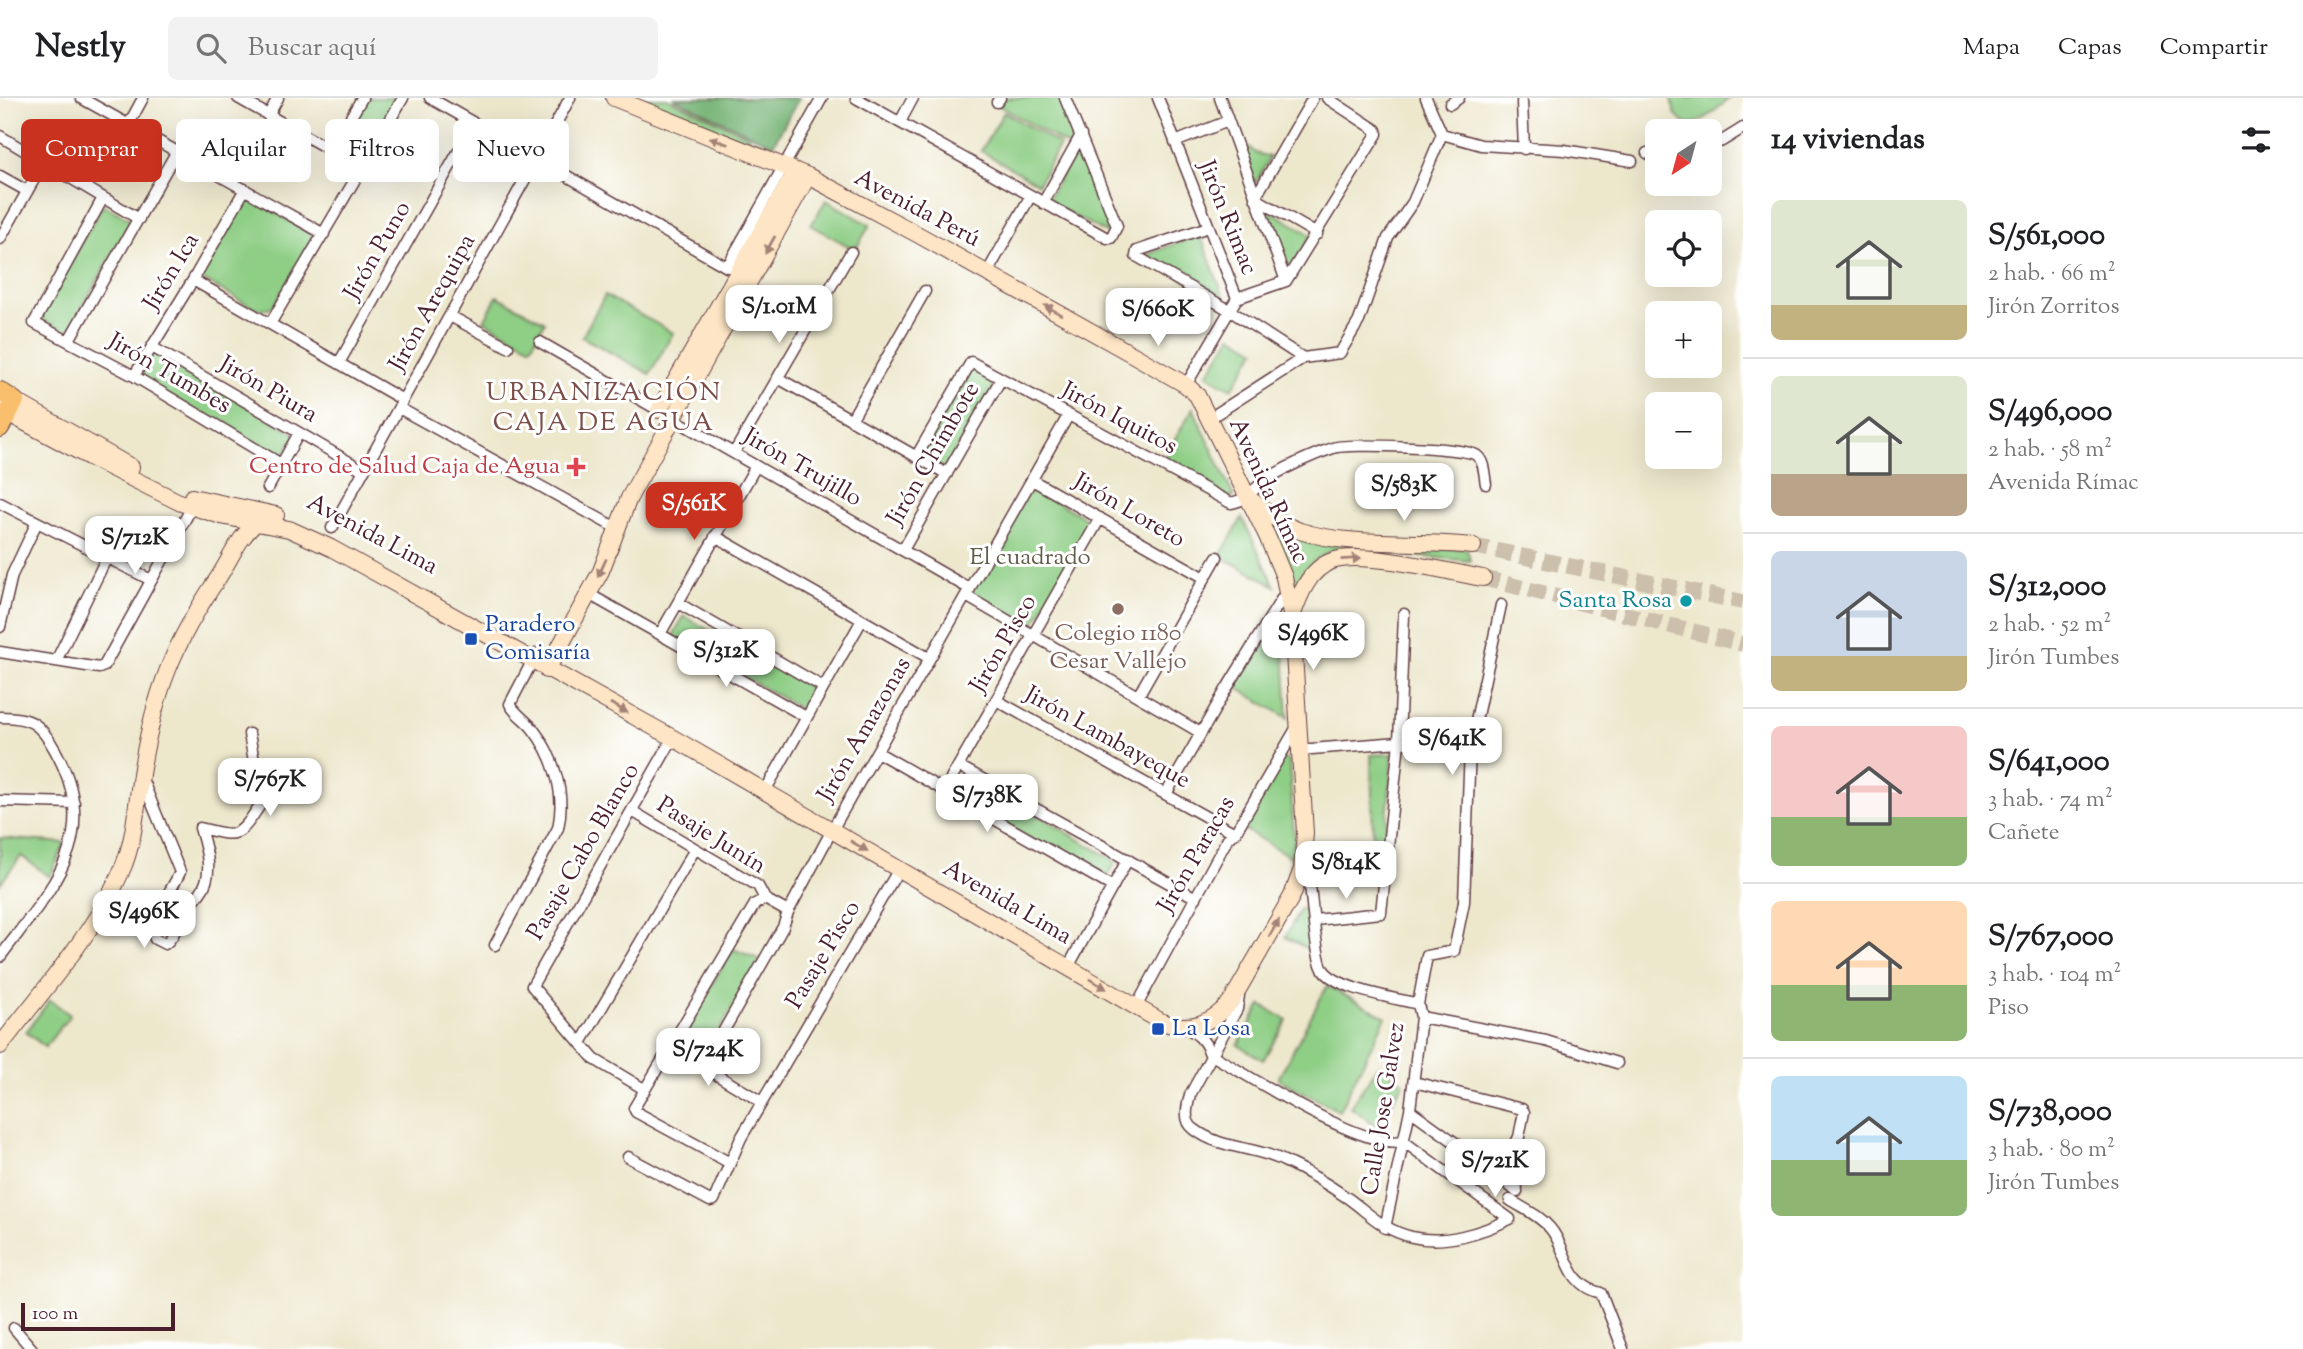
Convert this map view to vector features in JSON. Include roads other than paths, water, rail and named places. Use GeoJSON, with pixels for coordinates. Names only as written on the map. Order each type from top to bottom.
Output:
{"type":"FeatureCollection","features":[{"type":"Feature","properties":{"kind":"main road","name":"Avenida Perú"},"geometry":{"type":"LineString","coordinates":[[614,98],[796,171],[987,273],[1186,385]]}},
{"type":"Feature","properties":{"kind":"main road"},"geometry":{"type":"LineString","coordinates":[[553,669],[601,571],[666,414],[796,171]]}},
{"type":"Feature","properties":{"kind":"main road","name":"Avenida Rímac"},"geometry":{"type":"LineString","coordinates":[[1186,385],[1197,394],[1210,418],[1277,557],[1292,620],[1305,833],[1302,869],[1292,896],[1241,985]]}},
{"type":"Feature","properties":{"kind":"main road","name":"Avenida Lima"},"geometry":{"type":"LineString","coordinates":[[4,408],[125,476],[192,507],[270,514],[316,530],[1162,1022],[1175,1027],[1185,1027]]}},
{"type":"Feature","properties":{"kind":"main road","name":"Avenida Lima"},"geometry":{"type":"LineString","coordinates":[[4,408],[221,510],[289,529],[331,548],[534,657]]}},
{"type":"Feature","properties":{"kind":"main road"},"geometry":{"type":"LineString","coordinates":[[1249,498],[1271,516],[1291,527],[1330,538],[1473,546]]}},
{"type":"Feature","properties":{"kind":"main road"},"geometry":{"type":"LineString","coordinates":[[221,510],[235,547]]}},
{"type":"Feature","properties":{"kind":"main road"},"geometry":{"type":"LineString","coordinates":[[0,1046],[71,952],[112,891],[122,871],[133,836],[153,712],[169,663],[188,622],[222,573],[235,547],[257,522]]}},
{"type":"Feature","properties":{"kind":"main road"},"geometry":{"type":"LineString","coordinates":[[1292,620],[1303,589],[1318,570],[1331,561],[1369,558],[1483,578]]}},
{"type":"Feature","properties":{"kind":"main road"},"geometry":{"type":"LineString","coordinates":[[1185,1027],[1207,1022],[1223,1011],[1241,985]]}},
{"type":"Feature","properties":{"kind":"street"},"geometry":{"type":"LineString","coordinates":[[132,119],[143,98]]}},
{"type":"Feature","properties":{"kind":"street"},"geometry":{"type":"LineString","coordinates":[[238,98],[325,148]]}},
{"type":"Feature","properties":{"kind":"street"},"geometry":{"type":"LineString","coordinates":[[268,116],[278,98]]}},
{"type":"Feature","properties":{"kind":"street"},"geometry":{"type":"LineString","coordinates":[[350,119],[362,98]]}},
{"type":"Feature","properties":{"kind":"street"},"geometry":{"type":"LineString","coordinates":[[391,119],[403,98]]}},
{"type":"Feature","properties":{"kind":"street"},"geometry":{"type":"LineString","coordinates":[[430,98],[466,119]]}},
{"type":"Feature","properties":{"kind":"street","name":"Jirón Arequipa"},"geometry":{"type":"LineString","coordinates":[[558,119],[570,98]]}},
{"type":"Feature","properties":{"kind":"street"},"geometry":{"type":"LineString","coordinates":[[569,176],[727,267],[796,171],[822,98]]}},
{"type":"Feature","properties":{"kind":"street"},"geometry":{"type":"LineString","coordinates":[[856,98],[1107,238],[1115,234],[1117,226],[1065,98]]}},
{"type":"Feature","properties":{"kind":"street"},"geometry":{"type":"LineString","coordinates":[[900,122],[913,98]]}},
{"type":"Feature","properties":{"kind":"street","name":"Jirón Rimac"},"geometry":{"type":"LineString","coordinates":[[1157,98],[1237,298],[1186,385]]}},
{"type":"Feature","properties":{"kind":"street"},"geometry":{"type":"LineString","coordinates":[[1220,98],[1286,281]]}},
{"type":"Feature","properties":{"kind":"street"},"geometry":{"type":"LineString","coordinates":[[1255,198],[1313,98]]}},
{"type":"Feature","properties":{"kind":"street"},"geometry":{"type":"LineString","coordinates":[[1237,298],[1286,281],[1377,134],[1376,130],[1327,98]]}},
{"type":"Feature","properties":{"kind":"street"},"geometry":{"type":"LineString","coordinates":[[1210,418],[1303,358],[1332,356],[1340,353],[1347,344],[1359,321],[1388,238],[1413,202],[1442,134],[1426,98]]}},
{"type":"Feature","properties":{"kind":"street"},"geometry":{"type":"LineString","coordinates":[[88,100],[120,119]]}},
{"type":"Feature","properties":{"kind":"street"},"geometry":{"type":"LineString","coordinates":[[1522,102],[1524,149]]}},
{"type":"Feature","properties":{"kind":"street"},"geometry":{"type":"LineString","coordinates":[[1175,142],[1228,121]]}},
{"type":"Feature","properties":{"kind":"street"},"geometry":{"type":"LineString","coordinates":[[1722,140],[1743,128]]}},
{"type":"Feature","properties":{"kind":"street"},"geometry":{"type":"LineString","coordinates":[[1442,134],[1471,143],[1564,150],[1632,161]]}},
{"type":"Feature","properties":{"kind":"street"},"geometry":{"type":"LineString","coordinates":[[1043,203],[1081,135]]}},
{"type":"Feature","properties":{"kind":"street"},"geometry":{"type":"LineString","coordinates":[[0,136],[21,148]]}},
{"type":"Feature","properties":{"kind":"street"},"geometry":{"type":"LineString","coordinates":[[69,340],[176,153]]}},
{"type":"Feature","properties":{"kind":"street","name":"Jirón Puno"},"geometry":{"type":"LineString","coordinates":[[339,363],[453,161]]}},
{"type":"Feature","properties":{"kind":"street"},"geometry":{"type":"LineString","coordinates":[[0,176],[27,191]]}},
{"type":"Feature","properties":{"kind":"street"},"geometry":{"type":"LineString","coordinates":[[0,239],[32,182]]}},
{"type":"Feature","properties":{"kind":"street"},"geometry":{"type":"LineString","coordinates":[[77,182],[139,219]]}},
{"type":"Feature","properties":{"kind":"street"},"geometry":{"type":"LineString","coordinates":[[234,182],[324,234]]}},
{"type":"Feature","properties":{"kind":"street"},"geometry":{"type":"LineString","coordinates":[[270,324],[354,182]]}},
{"type":"Feature","properties":{"kind":"street","name":"Jirón Arequipa"},"geometry":{"type":"LineString","coordinates":[[332,528],[524,182]]}},
{"type":"Feature","properties":{"kind":"street","name":"Jirón Ica"},"geometry":{"type":"LineString","coordinates":[[134,376],[194,280],[245,188]]}},
{"type":"Feature","properties":{"kind":"street"},"geometry":{"type":"LineString","coordinates":[[987,273],[1030,197]]}},
{"type":"Feature","properties":{"kind":"street","name":"Jirón Tumbes"},"geometry":{"type":"LineString","coordinates":[[103,198],[34,323],[134,376],[281,464]]}},
{"type":"Feature","properties":{"kind":"street"},"geometry":{"type":"LineString","coordinates":[[1255,198],[1317,234]]}},
{"type":"Feature","properties":{"kind":"street"},"geometry":{"type":"LineString","coordinates":[[1208,227],[1137,251],[1136,256],[1229,310],[1303,358]]}},
{"type":"Feature","properties":{"kind":"street"},"geometry":{"type":"LineString","coordinates":[[734,453],[851,252]]}},
{"type":"Feature","properties":{"kind":"street"},"geometry":{"type":"LineString","coordinates":[[194,280],[339,363],[401,404],[618,530]]}},
{"type":"Feature","properties":{"kind":"street"},"geometry":{"type":"LineString","coordinates":[[852,420],[925,291]]}},
{"type":"Feature","properties":{"kind":"street"},"geometry":{"type":"LineString","coordinates":[[450,316],[508,347]]}},
{"type":"Feature","properties":{"kind":"street","name":"Jirón Trujillo"},"geometry":{"type":"LineString","coordinates":[[540,342],[903,550],[1034,636],[1201,733]]}},
{"type":"Feature","properties":{"kind":"street","name":"Jirón Piura"},"geometry":{"type":"LineString","coordinates":[[152,347],[363,470]]}},
{"type":"Feature","properties":{"kind":"street","name":"Jirón Iquitos"},"geometry":{"type":"LineString","coordinates":[[916,457],[971,362],[1231,503],[1249,498]]}},
{"type":"Feature","properties":{"kind":"street"},"geometry":{"type":"LineString","coordinates":[[778,378],[947,474]]}},
{"type":"Feature","properties":{"kind":"street","name":"Jirón Chimbote"},"geometry":{"type":"LineString","coordinates":[[903,550],[1001,379]]}},
{"type":"Feature","properties":{"kind":"street","name":"Jirón Amazonas"},"geometry":{"type":"LineString","coordinates":[[704,1067],[783,927],[788,912],[832,830],[1068,416]]}},
{"type":"Feature","properties":{"kind":"street"},"geometry":{"type":"LineString","coordinates":[[268,488],[299,433]]}},
{"type":"Feature","properties":{"kind":"street"},"geometry":{"type":"LineString","coordinates":[[1249,498],[1268,478],[1335,447],[1442,448],[1472,453],[1483,463],[1486,485]]}},
{"type":"Feature","properties":{"kind":"street"},"geometry":{"type":"LineString","coordinates":[[660,634],[756,466]]}},
{"type":"Feature","properties":{"kind":"street","name":"Jirón Loreto"},"geometry":{"type":"LineString","coordinates":[[1032,480],[1205,578]]}},
{"type":"Feature","properties":{"kind":"street"},"geometry":{"type":"LineString","coordinates":[[0,503],[151,580]]}},
{"type":"Feature","properties":{"kind":"street"},"geometry":{"type":"LineString","coordinates":[[0,652],[99,668],[106,663],[192,507]]}},
{"type":"Feature","properties":{"kind":"street","name":"Jirón Pisco"},"geometry":{"type":"LineString","coordinates":[[944,792],[1100,518]]}},
{"type":"Feature","properties":{"kind":"street"},"geometry":{"type":"LineString","coordinates":[[0,627],[12,575],[37,522]]}},
{"type":"Feature","properties":{"kind":"street"},"geometry":{"type":"LineString","coordinates":[[715,537],[929,658]]}},
{"type":"Feature","properties":{"kind":"street"},"geometry":{"type":"LineString","coordinates":[[56,661],[107,557]]}},
{"type":"Feature","properties":{"kind":"street"},"geometry":{"type":"LineString","coordinates":[[1138,696],[1217,557]]}},
{"type":"Feature","properties":{"kind":"street"},"geometry":{"type":"LineString","coordinates":[[1166,794],[1287,590]]}},
{"type":"Feature","properties":{"kind":"street"},"geometry":{"type":"LineString","coordinates":[[594,597],[806,716]]}},
{"type":"Feature","properties":{"kind":"street"},"geometry":{"type":"LineString","coordinates":[[678,603],[823,687]]}},
{"type":"Feature","properties":{"kind":"street"},"geometry":{"type":"LineString","coordinates":[[1299,750],[1399,742],[1470,748],[1501,605]]}},
{"type":"Feature","properties":{"kind":"street"},"geometry":{"type":"LineString","coordinates":[[1315,920],[1381,914],[1399,742],[1404,614]]}},
{"type":"Feature","properties":{"kind":"street"},"geometry":{"type":"LineString","coordinates":[[765,791],[862,620]]}},
{"type":"Feature","properties":{"kind":"street"},"geometry":{"type":"LineString","coordinates":[[495,945],[560,820],[557,775],[545,746],[510,704],[534,657]]}},
{"type":"Feature","properties":{"kind":"street","name":"Jirón Lambayeque"},"geometry":{"type":"LineString","coordinates":[[996,700],[1235,833]]}},
{"type":"Feature","properties":{"kind":"street"},"geometry":{"type":"LineString","coordinates":[[0,717],[28,719],[38,725],[48,737],[62,762],[74,803],[75,826],[64,866],[0,957]]}},
{"type":"Feature","properties":{"kind":"street","name":"Jirón Paracas"},"geometry":{"type":"LineString","coordinates":[[1136,1007],[1228,838],[1235,833],[1297,727]]}},
{"type":"Feature","properties":{"kind":"street"},"geometry":{"type":"LineString","coordinates":[[141,776],[180,872],[159,912],[154,930],[155,939],[165,944],[172,938],[183,912],[203,890],[208,877],[208,857],[200,828],[232,836],[241,832],[260,806],[249,734]]}},
{"type":"Feature","properties":{"kind":"street","name":"Pasaje Cabo Blanco"},"geometry":{"type":"LineString","coordinates":[[581,1043],[532,986],[673,738]]}},
{"type":"Feature","properties":{"kind":"street","name":"Calle Jose Galvez"},"geometry":{"type":"LineString","coordinates":[[1385,1228],[1410,1110],[1421,1017],[1418,1004],[1427,956],[1454,951],[1464,902],[1470,748]]}},
{"type":"Feature","properties":{"kind":"street"},"geometry":{"type":"LineString","coordinates":[[877,752],[1113,887]]}},
{"type":"Feature","properties":{"kind":"street"},"geometry":{"type":"LineString","coordinates":[[959,766],[1195,898]]}},
{"type":"Feature","properties":{"kind":"street"},"geometry":{"type":"LineString","coordinates":[[0,801],[74,803]]}},
{"type":"Feature","properties":{"kind":"street","name":"Pasaje Junín"},"geometry":{"type":"LineString","coordinates":[[632,811],[758,886],[765,899],[788,912]]}},
{"type":"Feature","properties":{"kind":"street"},"geometry":{"type":"LineString","coordinates":[[644,1089],[594,1059],[581,1043],[695,849]]}},
{"type":"Feature","properties":{"kind":"street"},"geometry":{"type":"LineString","coordinates":[[1068,967],[1128,859]]}},
{"type":"Feature","properties":{"kind":"street","name":"Pasaje Pisco"},"geometry":{"type":"LineString","coordinates":[[628,1157],[710,1202],[714,1200],[741,1138],[899,869]]}},
{"type":"Feature","properties":{"kind":"street"},"geometry":{"type":"LineString","coordinates":[[1302,869],[1309,877],[1321,966],[1331,978],[1347,985],[1418,1004]]}},
{"type":"Feature","properties":{"kind":"street"},"geometry":{"type":"LineString","coordinates":[[1292,896],[1303,895],[1312,901]]}},
{"type":"Feature","properties":{"kind":"street"},"geometry":{"type":"LineString","coordinates":[[730,1163],[636,1112],[634,1108],[755,904],[765,899]]}},
{"type":"Feature","properties":{"kind":"street"},"geometry":{"type":"LineString","coordinates":[[1241,985],[1237,1009],[1210,1054],[1190,1095],[1188,1123],[1199,1133],[1224,1144],[1260,1151],[1285,1161],[1351,1200],[1385,1228],[1413,1237],[1443,1240],[1488,1230],[1510,1219]]}},
{"type":"Feature","properties":{"kind":"street"},"geometry":{"type":"LineString","coordinates":[[1421,1017],[1546,1041],[1617,1063]]}},
{"type":"Feature","properties":{"kind":"street"},"geometry":{"type":"LineString","coordinates":[[1185,1027],[1205,1041],[1210,1054],[1359,1135],[1393,1143],[1403,1141],[1510,1219]]}},
{"type":"Feature","properties":{"kind":"street"},"geometry":{"type":"LineString","coordinates":[[670,1047],[762,1102]]}},
{"type":"Feature","properties":{"kind":"street"},"geometry":{"type":"LineString","coordinates":[[1414,1082],[1522,1109],[1524,1112],[1519,1137],[1511,1152],[1516,1172],[1510,1219]]}},
{"type":"Feature","properties":{"kind":"street"},"geometry":{"type":"LineString","coordinates":[[1410,1110],[1482,1162],[1513,1196],[1538,1215],[1552,1230],[1579,1281],[1591,1292],[1601,1293],[1623,1349]]}},
{"type":"Feature","properties":{"kind":"street"},"geometry":{"type":"LineString","coordinates":[[14,1328],[32,1349]]}},
{"type":"Feature","properties":{"kind":"tunnel"},"geometry":{"type":"LineString","coordinates":[[1473,546],[1743,602]]}},
{"type":"Feature","properties":{"kind":"tunnel"},"geometry":{"type":"LineString","coordinates":[[1483,578],[1743,644]]}},
{"type":"Feature","properties":{"kind":"place","name":"Centro de Salud Caja de Agua"},"geometry":{"type":"Point","coordinates":[576,467]}},
{"type":"Feature","properties":{"kind":"place","name":"Santa Rosa"},"geometry":{"type":"Point","coordinates":[1686,601]}},
{"type":"Feature","properties":{"kind":"place","name":"Colegio 1180 Cesar Vallejo"},"geometry":{"type":"Point","coordinates":[1118,609]}},
{"type":"Feature","properties":{"kind":"place","name":"Paradero Comisaría"},"geometry":{"type":"Point","coordinates":[471,639]}},
{"type":"Feature","properties":{"kind":"place","name":"La Losa"},"geometry":{"type":"Point","coordinates":[1158,1029]}},
{"type":"Feature","properties":{"kind":"district","name":"URBANIZACIÓN CAJA DE AGUA"},"geometry":{"type":"Point","coordinates":[604,408]}},
{"type":"Feature","properties":{"kind":"park label","name":"El cuadrado"},"geometry":{"type":"Point","coordinates":[1030,558]}}]}
